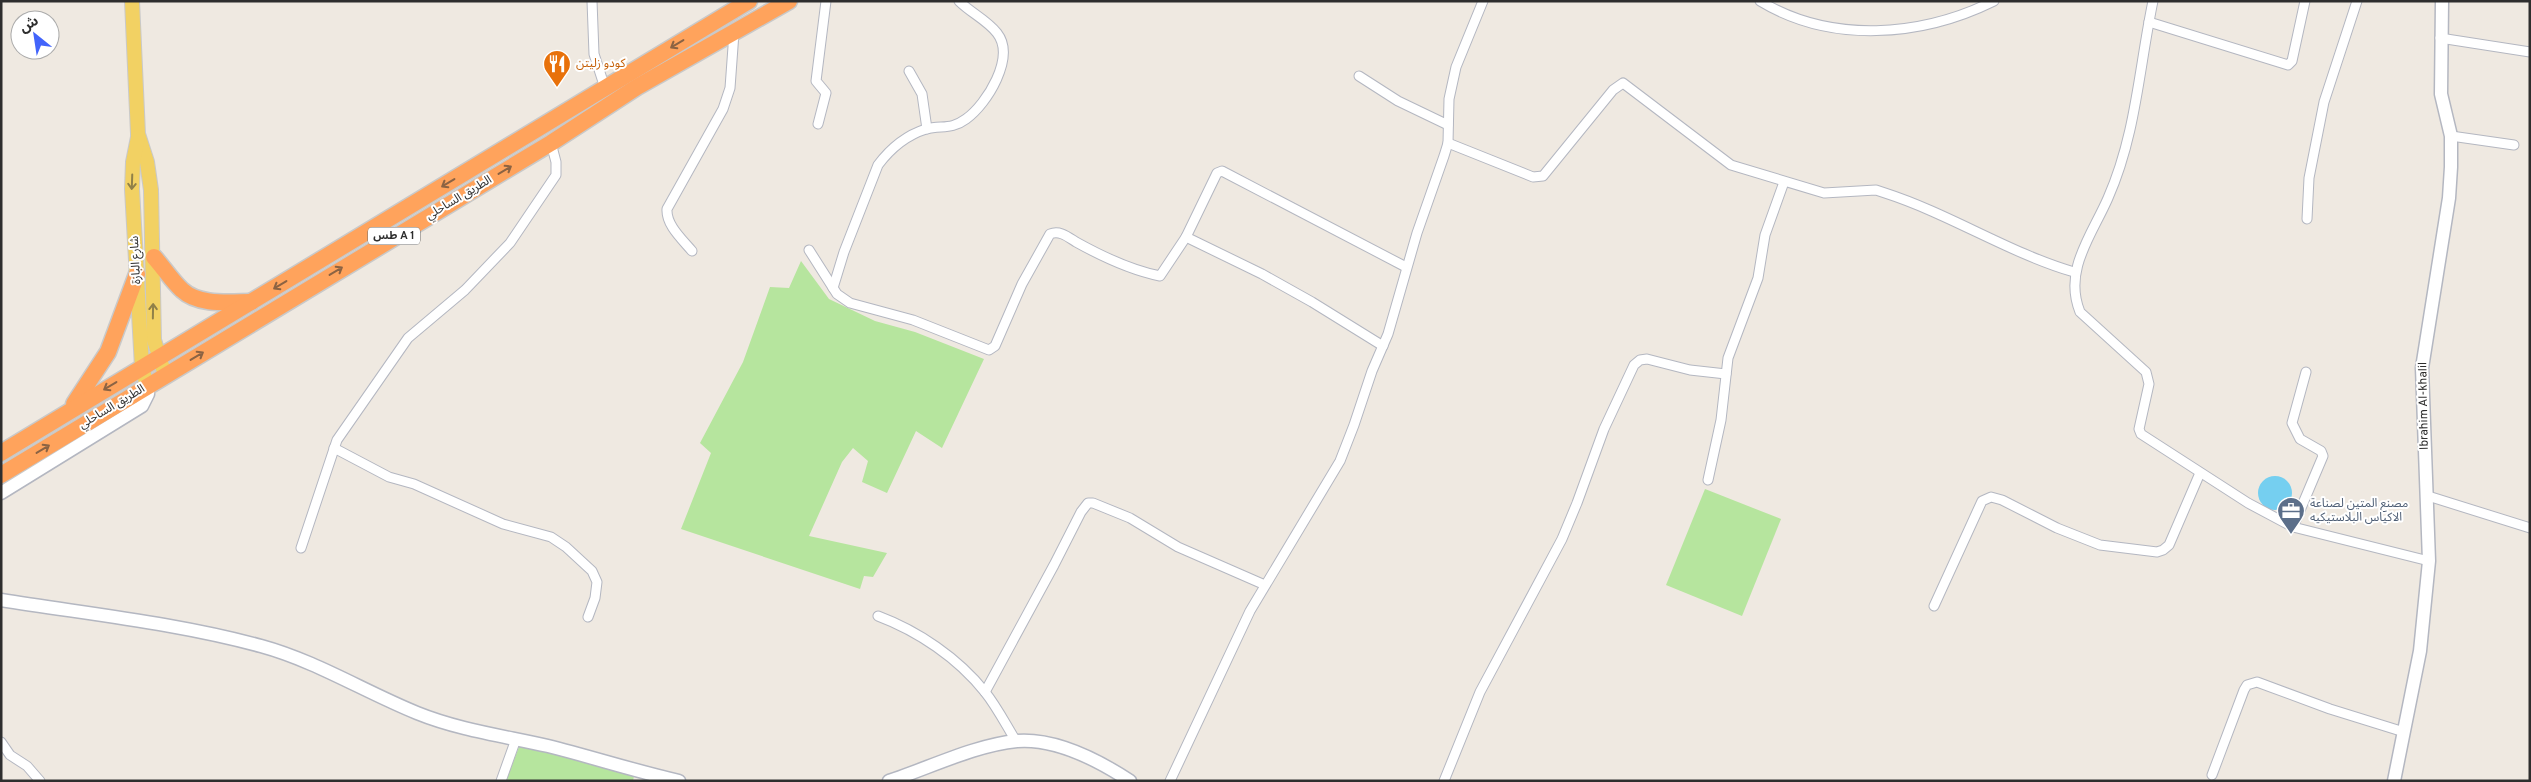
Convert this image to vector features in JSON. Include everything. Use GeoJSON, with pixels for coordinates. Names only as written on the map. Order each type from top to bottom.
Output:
{"type":"FeatureCollection","features":[{"type":"Feature","properties":{"kind":"highway","name":"الطريق الساحلي"},"geometry":{"type":"LineString","coordinates":[[1,452],[749,1]]}},
{"type":"Feature","properties":{"kind":"highway","name":"الطريق الساحلي"},"geometry":{"type":"LineString","coordinates":[[1,474],[551,144],[637,87],[789,1]]}},
{"type":"Feature","properties":{"kind":"highway"},"geometry":{"type":"LineString","coordinates":[[700,30],[709,46]]}},
{"type":"Feature","properties":{"kind":"highway"},"geometry":{"type":"LineString","coordinates":[[154,257],[183,291],[194,298],[205,301],[251,302]]}},
{"type":"Feature","properties":{"kind":"highway"},"geometry":{"type":"LineString","coordinates":[[70,410],[108,352],[137,274]]}},
{"type":"Feature","properties":{"kind":"main road","name":"شارع البازة"},"geometry":{"type":"LineString","coordinates":[[132,1],[138,134],[133,162],[132,190],[142,367],[147,386]]}},
{"type":"Feature","properties":{"kind":"main road","name":"شارع البازة"},"geometry":{"type":"LineString","coordinates":[[138,134],[147,162],[151,190],[154,257],[152,316],[158,357],[165,375]]}},
{"type":"Feature","properties":{"kind":"street"},"geometry":{"type":"LineString","coordinates":[[592,1],[594,54],[605,88]]}},
{"type":"Feature","properties":{"kind":"street"},"geometry":{"type":"LineString","coordinates":[[818,124],[826,93],[816,81],[826,1]]}},
{"type":"Feature","properties":{"kind":"street"},"geometry":{"type":"LineString","coordinates":[[833,288],[844,252],[878,165],[899,142],[927,129],[942,129],[967,118],[994,83],[1003,63],[1004,48],[998,34],[959,1]]}},
{"type":"Feature","properties":{"kind":"street"},"geometry":{"type":"LineString","coordinates":[[1170,781],[1250,611],[1340,461],[1396,309],[1406,267],[1448,143],[1449,99],[1456,67],[1483,1]]}},
{"type":"Feature","properties":{"kind":"street"},"geometry":{"type":"LineString","coordinates":[[1760,1],[1790,18],[1819,26],[1851,30],[1893,30],[1932,25],[1976,10],[1994,1]]}},
{"type":"Feature","properties":{"kind":"street"},"geometry":{"type":"LineString","coordinates":[[2153,1],[2132,132],[2108,198],[2074,272],[2075,301],[2080,312],[2086,320],[2129,355],[2146,372],[2149,384],[2140,432],[2200,473],[2293,527],[2429,561]]}},
{"type":"Feature","properties":{"kind":"street"},"geometry":{"type":"LineString","coordinates":[[2149,22],[2288,65],[2292,61],[2305,1]]}},
{"type":"Feature","properties":{"kind":"street"},"geometry":{"type":"LineString","coordinates":[[2306,219],[2309,178],[2324,102],[2357,1]]}},
{"type":"Feature","properties":{"kind":"street","name":"Ibrahim Al-khalil"},"geometry":{"type":"LineString","coordinates":[[2394,781],[2420,650],[2429,561],[2428,496],[2422,428],[2422,368],[2449,198],[2451,136],[2441,94],[2440,38],[2442,1]]}},
{"type":"Feature","properties":{"kind":"street"},"geometry":{"type":"LineString","coordinates":[[692,251],[670,223],[666,216],[667,209],[723,109],[730,88],[734,32]]}},
{"type":"Feature","properties":{"kind":"street"},"geometry":{"type":"LineString","coordinates":[[2440,38],[2530,52]]}},
{"type":"Feature","properties":{"kind":"street"},"geometry":{"type":"LineString","coordinates":[[909,71],[922,94],[927,129]]}},
{"type":"Feature","properties":{"kind":"street"},"geometry":{"type":"LineString","coordinates":[[1359,76],[1398,101],[1448,124]]}},
{"type":"Feature","properties":{"kind":"street"},"geometry":{"type":"LineString","coordinates":[[1448,143],[1533,177],[1543,176],[1613,90],[1623,84],[1732,165],[1824,193],[1876,190],[1958,222],[2057,267],[2074,272]]}},
{"type":"Feature","properties":{"kind":"street"},"geometry":{"type":"LineString","coordinates":[[2451,136],[2514,144]]}},
{"type":"Feature","properties":{"kind":"street"},"geometry":{"type":"LineString","coordinates":[[301,548],[334,448],[360,405],[408,338],[465,290],[510,243],[556,175],[556,162],[551,144]]}},
{"type":"Feature","properties":{"kind":"street"},"geometry":{"type":"LineString","coordinates":[[809,250],[837,294],[850,303],[913,320],[989,350],[995,346],[1022,284],[1050,234],[1062,234],[1098,255],[1150,276],[1160,276],[1186,237],[1217,173],[1222,171],[1406,267]]}},
{"type":"Feature","properties":{"kind":"street"},"geometry":{"type":"LineString","coordinates":[[1708,480],[1721,420],[1728,358],[1758,278],[1764,235],[1784,182]]}},
{"type":"Feature","properties":{"kind":"street"},"geometry":{"type":"LineString","coordinates":[[1186,237],[1262,274],[1312,302],[1383,346]]}},
{"type":"Feature","properties":{"kind":"street"},"geometry":{"type":"LineString","coordinates":[[1444,781],[1489,675],[1562,538],[1604,429],[1634,365],[1640,360],[1647,359],[1690,370],[1726,374]]}},
{"type":"Feature","properties":{"kind":"street"},"geometry":{"type":"LineString","coordinates":[[2293,527],[2323,456],[2321,451],[2300,439],[2292,422],[2306,372]]}},
{"type":"Feature","properties":{"kind":"street"},"geometry":{"type":"LineString","coordinates":[[1,493],[142,406],[148,394],[147,386]]}},
{"type":"Feature","properties":{"kind":"street"},"geometry":{"type":"LineString","coordinates":[[334,448],[389,477],[423,488],[503,524],[551,538],[566,547],[592,571],[597,582],[595,598],[588,618]]}},
{"type":"Feature","properties":{"kind":"street"},"geometry":{"type":"LineString","coordinates":[[1934,606],[1982,501],[1991,497],[2002,500],[2057,528],[2100,545],[2157,552],[2164,550],[2169,544],[2200,473]]}},
{"type":"Feature","properties":{"kind":"street"},"geometry":{"type":"LineString","coordinates":[[2428,496],[2530,528]]}},
{"type":"Feature","properties":{"kind":"street"},"geometry":{"type":"LineString","coordinates":[[985,692],[1081,512],[1088,503],[1093,503],[1130,518],[1178,547],[1265,585]]}},
{"type":"Feature","properties":{"kind":"street"},"geometry":{"type":"LineString","coordinates":[[1,600],[137,621],[262,646],[291,656],[417,713],[452,726],[566,751],[630,770],[680,781]]}},
{"type":"Feature","properties":{"kind":"street"},"geometry":{"type":"LineString","coordinates":[[878,616],[896,622],[923,637],[959,666],[985,692],[1016,741]]}},
{"type":"Feature","properties":{"kind":"street"},"geometry":{"type":"LineString","coordinates":[[2212,775],[2244,690],[2252,683],[2257,682],[2330,709],[2404,732]]}},
{"type":"Feature","properties":{"kind":"street"},"geometry":{"type":"LineString","coordinates":[[501,781],[516,739]]}},
{"type":"Feature","properties":{"kind":"street"},"geometry":{"type":"LineString","coordinates":[[889,781],[982,749],[1016,741],[1051,744],[1068,749],[1130,781]]}},
{"type":"Feature","properties":{"kind":"street"},"geometry":{"type":"LineString","coordinates":[[1,742],[10,755],[27,766],[40,781]]}},
{"type":"Feature","properties":{"kind":"green space"},"geometry":{"type":"Polygon","coordinates":[[[801,261],[829,299],[875,321],[915,332],[984,359],[942,448],[916,431],[887,493],[862,482],[868,461],[853,448],[842,462],[809,536],[887,553],[873,577],[864,576],[860,589],[681,529],[711,453],[700,443],[743,362],[770,287],[789,288],[801,261]]]}},
{"type":"Feature","properties":{"kind":"green space"},"geometry":{"type":"Polygon","coordinates":[[[1705,489],[1781,519],[1742,616],[1666,585],[1705,489]]]}},
{"type":"Feature","properties":{"kind":"green space"},"geometry":{"type":"Polygon","coordinates":[[[520,744],[634,776],[633,781],[506,781],[520,744]]]}},
{"type":"Feature","properties":{"kind":"water"},"geometry":{"type":"Polygon","coordinates":[[[2275,476],[2282,477],[2287,481],[2291,486],[2291,500],[2287,505],[2282,509],[2275,510],[2268,509],[2263,505],[2259,500],[2258,493],[2259,486],[2263,481],[2268,477],[2275,476]]]}},
{"type":"Feature","properties":{"kind":"place","name":"كودو زليتن"},"geometry":{"type":"Point","coordinates":[557,88]}},
{"type":"Feature","properties":{"kind":"place","name":"مصنع المتين لصناعة الاكياس البلاستيكيه"},"geometry":{"type":"Point","coordinates":[2291,535]}}]}
